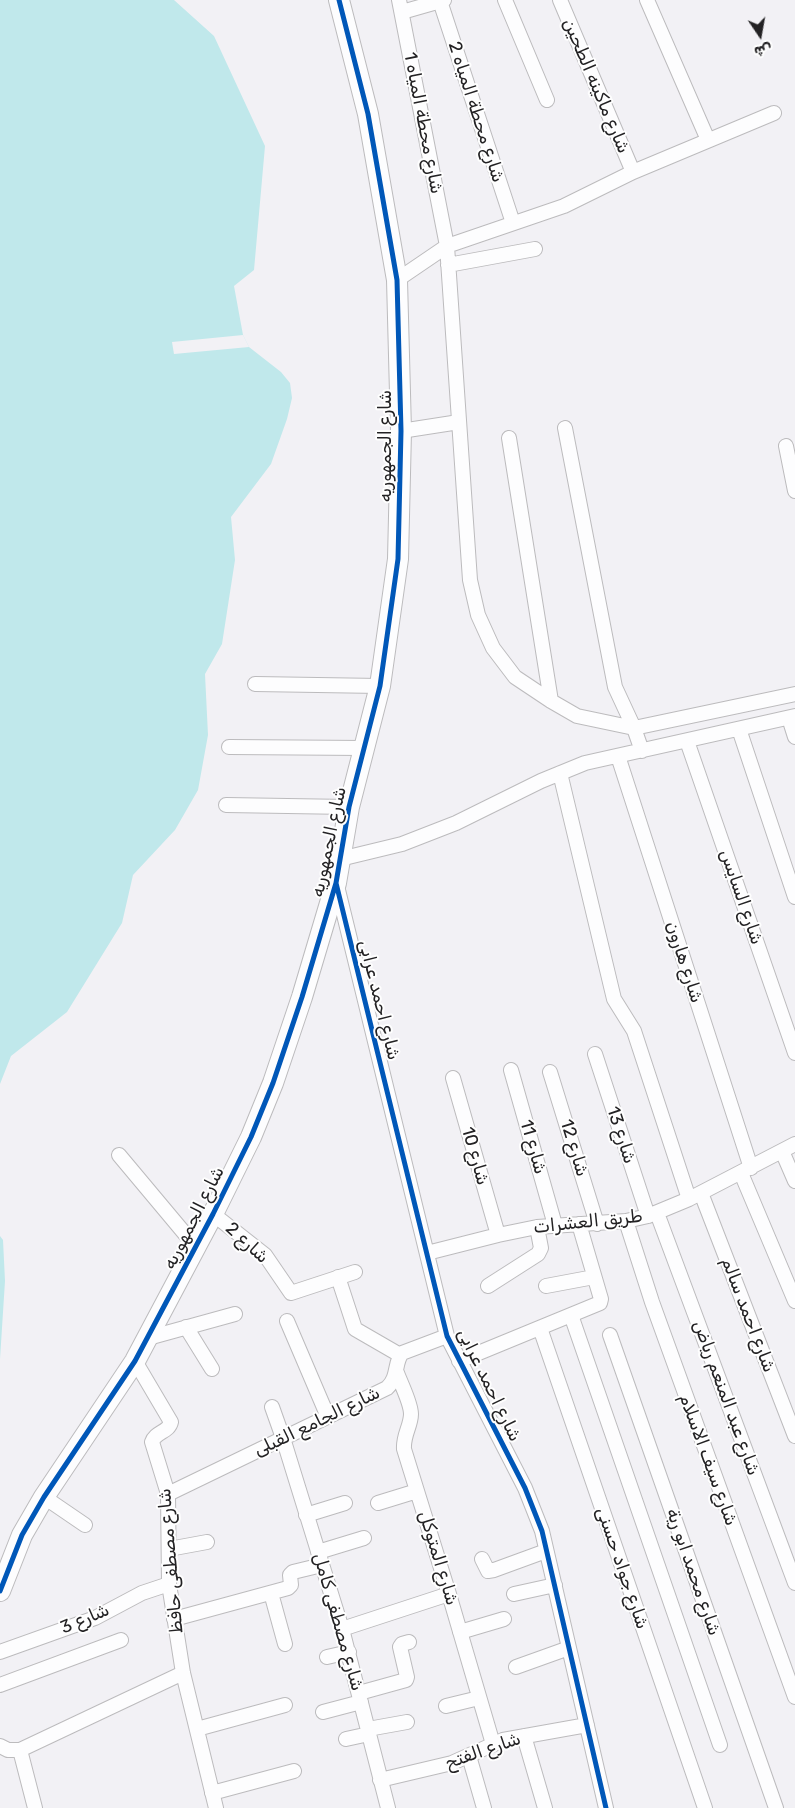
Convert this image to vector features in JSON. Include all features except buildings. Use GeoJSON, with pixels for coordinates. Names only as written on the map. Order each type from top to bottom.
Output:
{"type":"FeatureCollection","features":[{"type":"Feature","properties":{"kind":"street","name":"شارع الجمهوريه"},"geometry":{"type":"LineString","coordinates":[[0,1591],[22,1536],[44,1497],[135,1361],[196,1247],[251,1137],[302,997],[336,883],[350,807],[380,686],[398,559],[401,431],[397,280],[368,114],[339,0]]}},
{"type":"Feature","properties":{"kind":"street"},"geometry":{"type":"LineString","coordinates":[[504,0],[547,100]]}},
{"type":"Feature","properties":{"kind":"street","name":"شارع ماكينه الطحين"},"geometry":{"type":"LineString","coordinates":[[560,0],[633,172]]}},
{"type":"Feature","properties":{"kind":"street"},"geometry":{"type":"LineString","coordinates":[[647,0],[708,140]]}},
{"type":"Feature","properties":{"kind":"street"},"geometry":{"type":"LineString","coordinates":[[400,6],[442,1]]}},
{"type":"Feature","properties":{"kind":"street","name":"شارع محطة المياه 2"},"geometry":{"type":"LineString","coordinates":[[442,1],[513,223]]}},
{"type":"Feature","properties":{"kind":"street","name":"شارع محطة المياه 1"},"geometry":{"type":"LineString","coordinates":[[400,6],[447,246],[470,580],[478,616],[493,648],[515,677],[550,701],[578,716],[634,728]]}},
{"type":"Feature","properties":{"kind":"street"},"geometry":{"type":"LineString","coordinates":[[397,280],[447,246],[564,206],[633,172],[774,113]]}},
{"type":"Feature","properties":{"kind":"street"},"geometry":{"type":"LineString","coordinates":[[448,265],[535,249]]}},
{"type":"Feature","properties":{"kind":"street"},"geometry":{"type":"LineString","coordinates":[[401,431],[459,422]]}},
{"type":"Feature","properties":{"kind":"street"},"geometry":{"type":"LineString","coordinates":[[565,428],[614,687],[634,728],[642,751]]}},
{"type":"Feature","properties":{"kind":"street"},"geometry":{"type":"LineString","coordinates":[[509,438],[550,701]]}},
{"type":"Feature","properties":{"kind":"street"},"geometry":{"type":"LineString","coordinates":[[786,446],[795,491]]}},
{"type":"Feature","properties":{"kind":"street"},"geometry":{"type":"LineString","coordinates":[[255,684],[380,686]]}},
{"type":"Feature","properties":{"kind":"street"},"geometry":{"type":"LineString","coordinates":[[634,728],[795,694]]}},
{"type":"Feature","properties":{"kind":"street"},"geometry":{"type":"LineString","coordinates":[[340,859],[402,844],[456,823],[541,781],[585,763],[792,717],[795,737]]}},
{"type":"Feature","properties":{"kind":"street"},"geometry":{"type":"LineString","coordinates":[[739,729],[795,897]]}},
{"type":"Feature","properties":{"kind":"street","name":"شارع السايس"},"geometry":{"type":"LineString","coordinates":[[687,741],[795,1053]]}},
{"type":"Feature","properties":{"kind":"street"},"geometry":{"type":"LineString","coordinates":[[230,747],[364,748]]}},
{"type":"Feature","properties":{"kind":"street","name":"شارع هارون"},"geometry":{"type":"LineString","coordinates":[[618,756],[746,1170],[795,1301]]}},
{"type":"Feature","properties":{"kind":"street","name":"شارع احمد سالم"},"geometry":{"type":"LineString","coordinates":[[560,773],[614,999],[634,1031],[695,1196],[795,1436]]}},
{"type":"Feature","properties":{"kind":"street"},"geometry":{"type":"LineString","coordinates":[[226,805],[350,807]]}},
{"type":"Feature","properties":{"kind":"street","name":"شارع احمد عرابى"},"geometry":{"type":"LineString","coordinates":[[336,883],[447,1336],[458,1361],[535,1509],[542,1531],[606,1808]]}},
{"type":"Feature","properties":{"kind":"street","name":"شارع 13"},"geometry":{"type":"LineString","coordinates":[[595,1054],[652,1215]]}},
{"type":"Feature","properties":{"kind":"street","name":"شارع 11"},"geometry":{"type":"LineString","coordinates":[[511,1070],[555,1225]]}},
{"type":"Feature","properties":{"kind":"street","name":"شارع 12"},"geometry":{"type":"LineString","coordinates":[[550,1072],[597,1224]]}},
{"type":"Feature","properties":{"kind":"street","name":"شارع 10"},"geometry":{"type":"LineString","coordinates":[[453,1078],[498,1235]]}},
{"type":"Feature","properties":{"kind":"street","name":"طريق العشرات"},"geometry":{"type":"LineString","coordinates":[[427,1253],[536,1227],[597,1224],[626,1221],[652,1215],[695,1196],[795,1144]]}},
{"type":"Feature","properties":{"kind":"street"},"geometry":{"type":"LineString","coordinates":[[782,1151],[795,1181]]}},
{"type":"Feature","properties":{"kind":"street"},"geometry":{"type":"LineString","coordinates":[[119,1155],[196,1247]]}},
{"type":"Feature","properties":{"kind":"street","name":"شارع 2"},"geometry":{"type":"LineString","coordinates":[[213,1214],[262,1251],[291,1293],[355,1272]]}},
{"type":"Feature","properties":{"kind":"street","name":"شارع عبد المنعم رياض"},"geometry":{"type":"LineString","coordinates":[[652,1215],[795,1583]]}},
{"type":"Feature","properties":{"kind":"street","name":"شارع سيف الاسلام"},"geometry":{"type":"LineString","coordinates":[[626,1221],[655,1312],[795,1697]]}},
{"type":"Feature","properties":{"kind":"street"},"geometry":{"type":"LineString","coordinates":[[458,1361],[598,1304],[601,1301],[579,1224]]}},
{"type":"Feature","properties":{"kind":"street"},"geometry":{"type":"LineString","coordinates":[[488,1286],[538,1254],[541,1248],[536,1227]]}},
{"type":"Feature","properties":{"kind":"street"},"geometry":{"type":"LineString","coordinates":[[546,1286],[594,1277]]}},
{"type":"Feature","properties":{"kind":"street"},"geometry":{"type":"LineString","coordinates":[[338,1278],[355,1329],[400,1355],[447,1336]]}},
{"type":"Feature","properties":{"kind":"street"},"geometry":{"type":"LineString","coordinates":[[148,1338],[234,1314]]}},
{"type":"Feature","properties":{"kind":"street"},"geometry":{"type":"LineString","coordinates":[[571,1315],[720,1745]]}},
{"type":"Feature","properties":{"kind":"street"},"geometry":{"type":"LineString","coordinates":[[287,1321],[328,1417]]}},
{"type":"Feature","properties":{"kind":"street"},"geometry":{"type":"LineString","coordinates":[[186,1328],[212,1369]]}},
{"type":"Feature","properties":{"kind":"street","name":"شارع جواد حسنى"},"geometry":{"type":"LineString","coordinates":[[540,1328],[705,1808]]}},
{"type":"Feature","properties":{"kind":"street","name":"شارع محمد ابو رية"},"geometry":{"type":"LineString","coordinates":[[610,1335],[776,1808]]}},
{"type":"Feature","properties":{"kind":"street","name":"شارع الجامع القبلى"},"geometry":{"type":"LineString","coordinates":[[168,1494],[387,1388],[391,1385],[397,1373],[400,1355]]}},
{"type":"Feature","properties":{"kind":"street","name":"شارع مصطفى حافظ"},"geometry":{"type":"LineString","coordinates":[[135,1361],[171,1422],[170,1427],[152,1440],[168,1494],[169,1584],[183,1672],[216,1808]]}},
{"type":"Feature","properties":{"kind":"street","name":"شارع المتوكل"},"geometry":{"type":"LineString","coordinates":[[397,1373],[411,1413],[404,1437],[404,1449],[493,1744]]}},
{"type":"Feature","properties":{"kind":"street","name":"شارع مصطفى كامل"},"geometry":{"type":"LineString","coordinates":[[272,1407],[349,1652],[388,1808]]}},
{"type":"Feature","properties":{"kind":"street"},"geometry":{"type":"LineString","coordinates":[[378,1503],[417,1492]]}},
{"type":"Feature","properties":{"kind":"street"},"geometry":{"type":"LineString","coordinates":[[44,1497],[85,1525]]}},
{"type":"Feature","properties":{"kind":"street"},"geometry":{"type":"LineString","coordinates":[[306,1515],[345,1503]]}},
{"type":"Feature","properties":{"kind":"street"},"geometry":{"type":"LineString","coordinates":[[174,1619],[290,1588],[290,1577],[293,1572],[364,1538]]}},
{"type":"Feature","properties":{"kind":"street"},"geometry":{"type":"LineString","coordinates":[[169,1549],[207,1542]]}},
{"type":"Feature","properties":{"kind":"street"},"geometry":{"type":"LineString","coordinates":[[482,1559],[488,1570],[494,1570],[546,1551]]}},
{"type":"Feature","properties":{"kind":"street","name":"شارع 3"},"geometry":{"type":"LineString","coordinates":[[0,1652],[95,1618],[142,1593],[169,1584]]}},
{"type":"Feature","properties":{"kind":"street"},"geometry":{"type":"LineString","coordinates":[[514,1594],[554,1585]]}},
{"type":"Feature","properties":{"kind":"street"},"geometry":{"type":"LineString","coordinates":[[271,1593],[284,1644]]}},
{"type":"Feature","properties":{"kind":"street"},"geometry":{"type":"LineString","coordinates":[[342,1628],[449,1594]]}},
{"type":"Feature","properties":{"kind":"street"},"geometry":{"type":"LineString","coordinates":[[460,1632],[504,1619]]}},
{"type":"Feature","properties":{"kind":"street"},"geometry":{"type":"LineString","coordinates":[[0,1685],[121,1640]]}},
{"type":"Feature","properties":{"kind":"street"},"geometry":{"type":"LineString","coordinates":[[323,1712],[406,1680],[407,1677],[400,1647],[408,1642]]}},
{"type":"Feature","properties":{"kind":"street"},"geometry":{"type":"LineString","coordinates":[[516,1667],[569,1648]]}},
{"type":"Feature","properties":{"kind":"street"},"geometry":{"type":"LineString","coordinates":[[326,1657],[349,1652]]}},
{"type":"Feature","properties":{"kind":"street"},"geometry":{"type":"LineString","coordinates":[[0,1746],[8,1750],[20,1750],[183,1672]]}},
{"type":"Feature","properties":{"kind":"street"},"geometry":{"type":"LineString","coordinates":[[446,1706],[479,1698]]}},
{"type":"Feature","properties":{"kind":"street"},"geometry":{"type":"LineString","coordinates":[[196,1729],[285,1705]]}},
{"type":"Feature","properties":{"kind":"street"},"geometry":{"type":"LineString","coordinates":[[346,1739],[369,1731],[407,1722]]}},
{"type":"Feature","properties":{"kind":"street","name":"شارع الفتح"},"geometry":{"type":"LineString","coordinates":[[380,1780],[434,1767],[469,1756],[493,1744],[513,1738],[587,1725]]}},
{"type":"Feature","properties":{"kind":"street"},"geometry":{"type":"LineString","coordinates":[[524,1736],[545,1808]]}},
{"type":"Feature","properties":{"kind":"street"},"geometry":{"type":"LineString","coordinates":[[20,1750],[35,1808]]}},
{"type":"Feature","properties":{"kind":"street"},"geometry":{"type":"LineString","coordinates":[[469,1756],[484,1808]]}},
{"type":"Feature","properties":{"kind":"street"},"geometry":{"type":"LineString","coordinates":[[212,1792],[294,1771]]}},
{"type":"Feature","properties":{"kind":"water"},"geometry":{"type":"Polygon","coordinates":[[[0,0],[174,0],[214,36],[265,146],[254,270],[234,286],[243,335],[249,347],[281,372],[290,383],[292,398],[287,419],[271,464],[231,517],[235,560],[222,644],[205,674],[208,735],[198,790],[175,830],[133,875],[122,923],[67,1012],[11,1056],[0,1084],[0,0]]]}},
{"type":"Feature","properties":{"kind":"water"},"geometry":{"type":"Polygon","coordinates":[[[0,1236],[3,1240],[5,1281],[0,1359],[0,1236]]]}},
{"type":"Feature","properties":{"kind":"pier"},"geometry":{"type":"Polygon","coordinates":[[[243,335],[249,347],[174,354],[172,342],[243,335]]]}},
{"type":"Feature","properties":{"kind":"cycle path"},"geometry":{"type":"LineString","coordinates":[[0,1591],[22,1535],[44,1497],[135,1361],[213,1214],[251,1137],[273,1083],[302,997],[336,883],[349,807],[380,686],[398,559],[401,431],[397,280],[368,114],[339,0]]}},
{"type":"Feature","properties":{"kind":"cycle path"},"geometry":{"type":"LineString","coordinates":[[336,883],[447,1336],[525,1488],[542,1531],[606,1808]]}}]}
